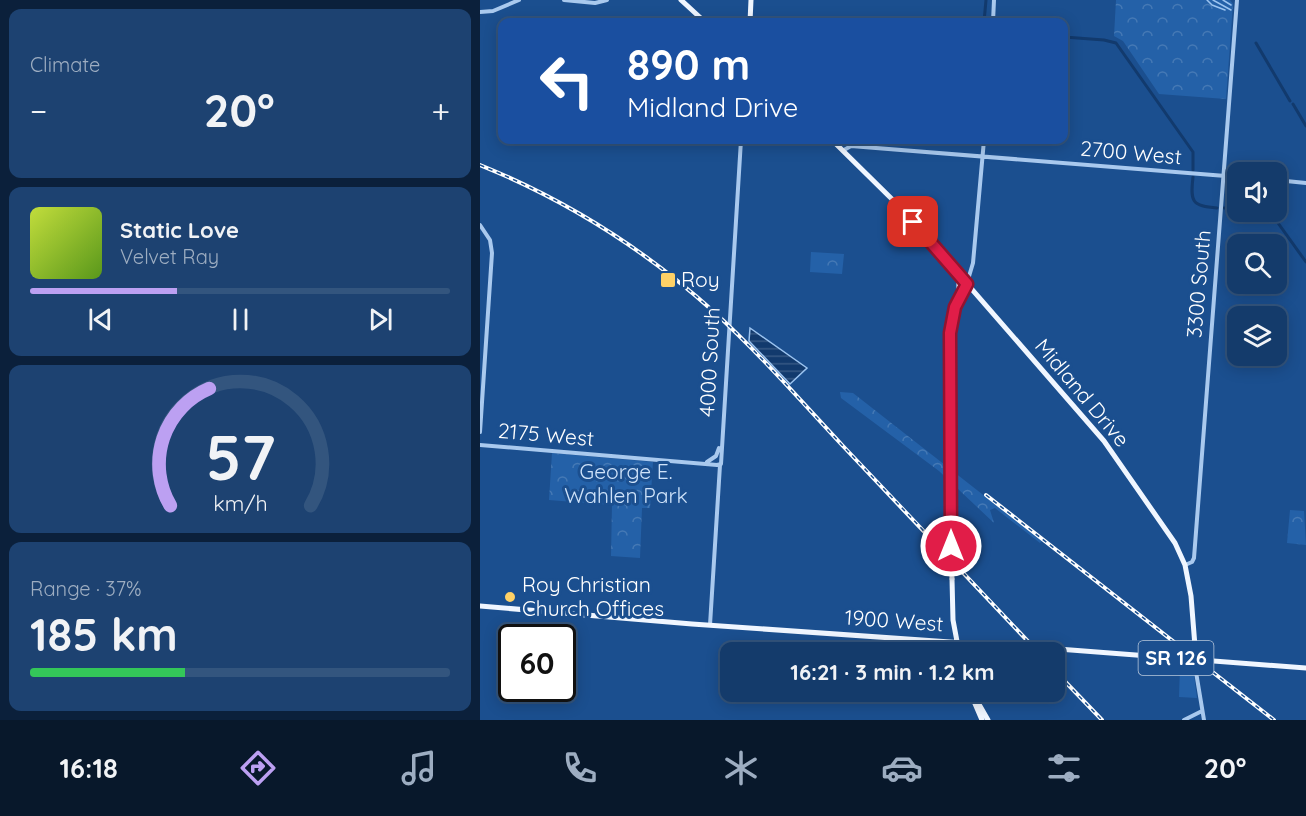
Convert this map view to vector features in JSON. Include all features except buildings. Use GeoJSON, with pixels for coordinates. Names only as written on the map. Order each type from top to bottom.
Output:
{"type":"FeatureCollection","features":[{"type":"Feature","properties":{"kind":"main road"},"geometry":{"type":"LineString","coordinates":[[681,0],[701,18]]}},
{"type":"Feature","properties":{"kind":"main road"},"geometry":{"type":"LineString","coordinates":[[750,18],[751,0]]}},
{"type":"Feature","properties":{"kind":"main road","name":"Midland Drive"},"geometry":{"type":"LineString","coordinates":[[837,144],[888,195],[1104,441],[1175,543],[1185,565],[1191,596],[1196,659]]}},
{"type":"Feature","properties":{"kind":"main road"},"geometry":{"type":"LineString","coordinates":[[957,642],[953,620],[951,546],[950,333],[960,286],[958,274]]}},
{"type":"Feature","properties":{"kind":"main road"},"geometry":{"type":"LineString","coordinates":[[958,299],[967,284]]}},
{"type":"Feature","properties":{"kind":"main road","name":"1900 West"},"geometry":{"type":"LineString","coordinates":[[480,606],[957,642]]}},
{"type":"Feature","properties":{"kind":"main road"},"geometry":{"type":"LineString","coordinates":[[904,638],[913,642]]}},
{"type":"Feature","properties":{"kind":"main road","name":"1900 West"},"geometry":{"type":"LineString","coordinates":[[1065,649],[1306,668]]}},
{"type":"Feature","properties":{"kind":"main road"},"geometry":{"type":"LineString","coordinates":[[971,702],[980,717]]}},
{"type":"Feature","properties":{"kind":"main road"},"geometry":{"type":"LineString","coordinates":[[975,702],[980,717]]}},
{"type":"Feature","properties":{"kind":"main road"},"geometry":{"type":"LineString","coordinates":[[977,702],[988,720]]}},
{"type":"Feature","properties":{"kind":"street"},"geometry":{"type":"LineString","coordinates":[[480,12],[493,11],[519,0]]}},
{"type":"Feature","properties":{"kind":"street"},"geometry":{"type":"LineString","coordinates":[[564,0],[595,3],[607,0]]}},
{"type":"Feature","properties":{"kind":"street"},"geometry":{"type":"LineString","coordinates":[[993,18],[994,0]]}},
{"type":"Feature","properties":{"kind":"street","name":"3300 South"},"geometry":{"type":"LineString","coordinates":[[1185,565],[1192,562],[1194,558],[1237,0]]}},
{"type":"Feature","properties":{"kind":"street","name":"4000 South"},"geometry":{"type":"LineString","coordinates":[[710,625],[719,478],[716,461],[721,442],[741,144]]}},
{"type":"Feature","properties":{"kind":"street"},"geometry":{"type":"LineString","coordinates":[[967,284],[973,263],[984,144]]}},
{"type":"Feature","properties":{"kind":"street","name":"2700 West"},"geometry":{"type":"LineString","coordinates":[[844,150],[851,146],[1227,176]]}},
{"type":"Feature","properties":{"kind":"street"},"geometry":{"type":"LineString","coordinates":[[1287,181],[1306,183]]}},
{"type":"Feature","properties":{"kind":"street"},"geometry":{"type":"LineString","coordinates":[[480,225],[490,240],[492,253],[480,432]]}},
{"type":"Feature","properties":{"kind":"street","name":"2175 West"},"geometry":{"type":"LineString","coordinates":[[480,445],[703,463],[716,461]]}},
{"type":"Feature","properties":{"kind":"street","name":"Midland Drive"},"geometry":{"type":"LineString","coordinates":[[1196,659],[1204,720]]}},
{"type":"Feature","properties":{"kind":"street"},"geometry":{"type":"LineString","coordinates":[[1184,720],[1202,711]]}},
{"type":"Feature","properties":{"kind":"green space"},"geometry":{"type":"Polygon","coordinates":[[[1116,0],[1230,0],[1233,4],[1226,99],[1159,94],[1123,41],[1114,36],[1116,0]]]}},
{"type":"Feature","properties":{"kind":"green space"},"geometry":{"type":"Polygon","coordinates":[[[811,252],[844,254],[842,274],[810,272],[811,252]]]}},
{"type":"Feature","properties":{"kind":"green space"},"geometry":{"type":"Polygon","coordinates":[[[840,392],[853,393],[1042,541],[1040,543],[995,508],[990,510],[994,523],[939,471],[841,398],[840,392]]]}},
{"type":"Feature","properties":{"kind":"green space","name":"George E. Wahlen Park"},"geometry":{"type":"Polygon","coordinates":[[[552,453],[653,462],[650,508],[642,508],[640,558],[611,556],[612,505],[549,500],[552,453]]]}},
{"type":"Feature","properties":{"kind":"green space"},"geometry":{"type":"Polygon","coordinates":[[[1290,510],[1304,511],[1306,545],[1287,543],[1290,510]]]}},
{"type":"Feature","properties":{"kind":"green space"},"geometry":{"type":"Polygon","coordinates":[[[1180,666],[1193,667],[1197,698],[1179,697],[1180,666]]]}},
{"type":"Feature","properties":{"kind":"shaded area"},"geometry":{"type":"Polygon","coordinates":[[[750,328],[807,368],[790,384],[749,341],[750,328]]]}},
{"type":"Feature","properties":{"kind":"waterway"},"geometry":{"type":"LineString","coordinates":[[984,18],[986,0]]}},
{"type":"Feature","properties":{"kind":"waterway"},"geometry":{"type":"LineString","coordinates":[[1207,0],[1212,5],[1225,10]]}},
{"type":"Feature","properties":{"kind":"waterway"},"geometry":{"type":"LineString","coordinates":[[1213,0],[1231,10]]}},
{"type":"Feature","properties":{"kind":"waterway"},"geometry":{"type":"LineString","coordinates":[[1223,0],[1231,5]]}},
{"type":"Feature","properties":{"kind":"waterway"},"geometry":{"type":"LineString","coordinates":[[1068,37],[1116,43],[1193,152],[1193,170]]}},
{"type":"Feature","properties":{"kind":"waterway"},"geometry":{"type":"LineString","coordinates":[[1256,43],[1290,101]]}},
{"type":"Feature","properties":{"kind":"waterway"},"geometry":{"type":"LineString","coordinates":[[1293,104],[1306,126]]}},
{"type":"Feature","properties":{"kind":"waterway"},"geometry":{"type":"LineString","coordinates":[[1193,177],[1194,201],[1202,206],[1217,208]]}},
{"type":"Feature","properties":{"kind":"waterway"},"geometry":{"type":"LineString","coordinates":[[1277,222],[1306,262]]}},
{"type":"Feature","properties":{"kind":"railway"},"geometry":{"type":"LineString","coordinates":[[480,165],[573,210],[632,247],[687,288],[763,360],[1029,642]]}},
{"type":"Feature","properties":{"kind":"railway"},"geometry":{"type":"LineString","coordinates":[[986,495],[1274,720]]}},
{"type":"Feature","properties":{"kind":"railway"},"geometry":{"type":"LineString","coordinates":[[1065,681],[1102,720]]}},
{"type":"Feature","properties":{"kind":"place","name":"Roy"},"geometry":{"type":"Point","coordinates":[668,280]}},
{"type":"Feature","properties":{"kind":"place","name":"Roy Christian Church Offices"},"geometry":{"type":"Point","coordinates":[510,597]}},
{"type":"Feature","properties":{"kind":"route"},"geometry":{"type":"LineString","coordinates":[[913,222],[967,284],[955,307],[950,333],[951,546]]}}]}
